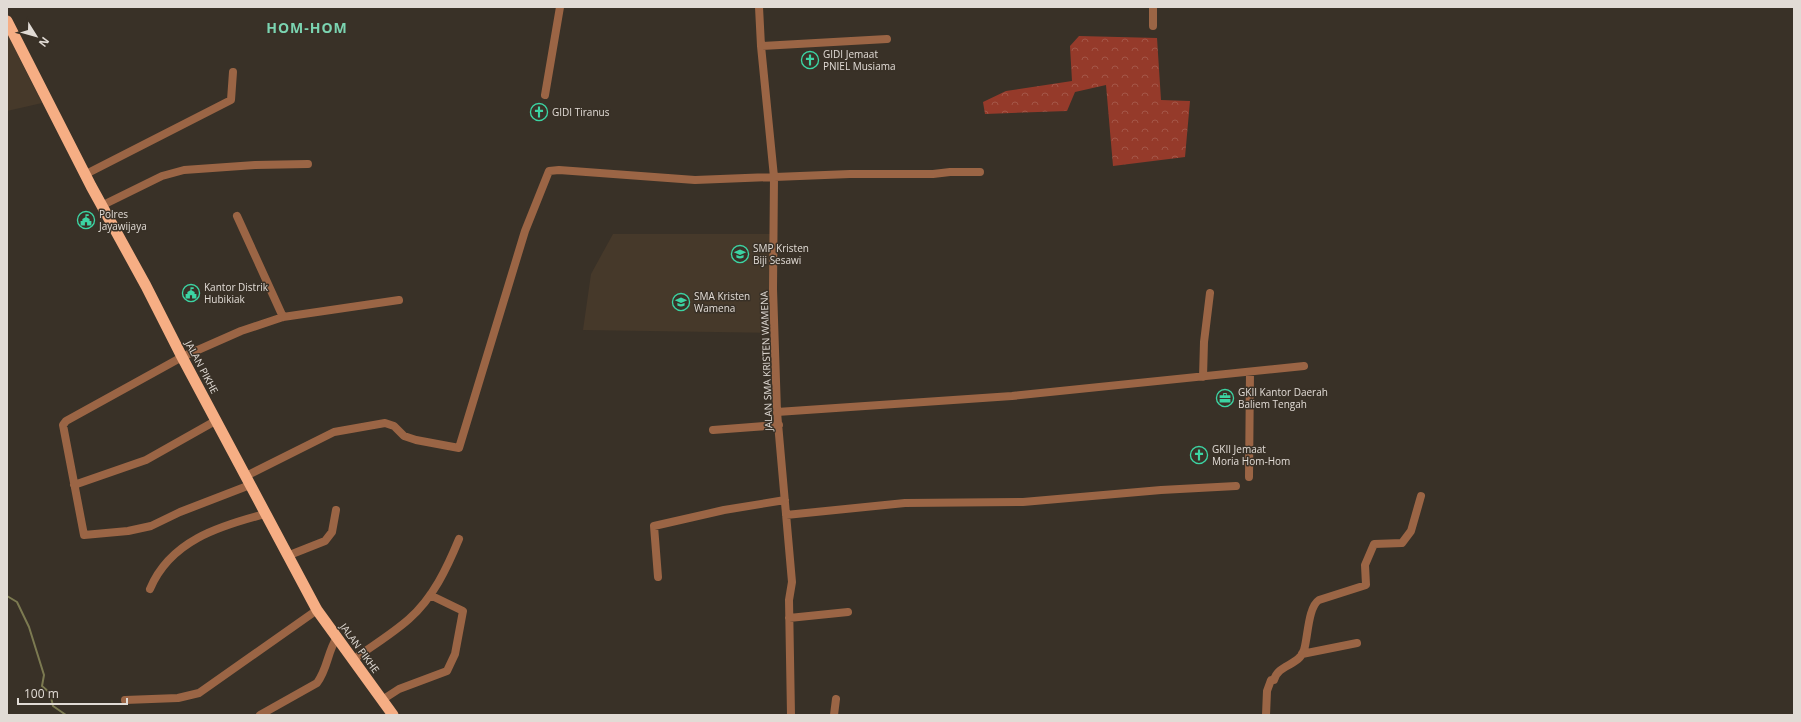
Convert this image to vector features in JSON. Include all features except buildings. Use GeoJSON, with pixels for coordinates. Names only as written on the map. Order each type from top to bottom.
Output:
{"type":"FeatureCollection","features":[{"type":"Feature","properties":{"kind":"highway","name":"JALAN PIKHE"},"geometry":{"type":"LineString","coordinates":[[7,21],[182,357],[217,420],[287,556],[317,610],[354,659],[393,715]]}},
{"type":"Feature","properties":{"kind":"street"},"geometry":{"type":"LineString","coordinates":[[545,95],[560,7]]}},
{"type":"Feature","properties":{"kind":"street","name":"JALAN SMA KRISTEN WAMENA"},"geometry":{"type":"LineString","coordinates":[[759,7],[760,46],[774,178],[773,289],[778,412],[792,582],[789,600],[791,715]]}},
{"type":"Feature","properties":{"kind":"street"},"geometry":{"type":"LineString","coordinates":[[1153,7],[1153,26]]}},
{"type":"Feature","properties":{"kind":"street"},"geometry":{"type":"LineString","coordinates":[[760,46],[887,39]]}},
{"type":"Feature","properties":{"kind":"street"},"geometry":{"type":"LineString","coordinates":[[86,174],[231,100],[232,72]]}},
{"type":"Feature","properties":{"kind":"street"},"geometry":{"type":"LineString","coordinates":[[103,205],[162,176],[184,170],[255,165],[308,164]]}},
{"type":"Feature","properties":{"kind":"street"},"geometry":{"type":"LineString","coordinates":[[399,300],[283,317],[241,331],[182,357],[64,423],[63,425],[84,534],[128,531],[151,526],[248,481],[334,432],[385,423],[394,426],[404,436],[416,440],[459,448],[525,231],[549,171],[559,170],[695,180],[850,174],[933,174],[950,172],[980,172]]}},
{"type":"Feature","properties":{"kind":"street"},"geometry":{"type":"LineString","coordinates":[[237,216],[283,317]]}},
{"type":"Feature","properties":{"kind":"street"},"geometry":{"type":"LineString","coordinates":[[1203,377],[1204,342],[1210,293]]}},
{"type":"Feature","properties":{"kind":"street"},"geometry":{"type":"LineString","coordinates":[[778,412],[1012,396],[1304,366]]}},
{"type":"Feature","properties":{"kind":"street"},"geometry":{"type":"LineString","coordinates":[[1249,477],[1250,372]]}},
{"type":"Feature","properties":{"kind":"street"},"geometry":{"type":"LineString","coordinates":[[74,485],[146,460],[217,420]]}},
{"type":"Feature","properties":{"kind":"street"},"geometry":{"type":"LineString","coordinates":[[713,430],[779,425]]}},
{"type":"Feature","properties":{"kind":"street"},"geometry":{"type":"LineString","coordinates":[[786,515],[905,504],[1023,502],[1161,490],[1236,486]]}},
{"type":"Feature","properties":{"kind":"street"},"geometry":{"type":"LineString","coordinates":[[1266,715],[1267,691],[1271,680],[1274,680],[1278,671],[1294,663],[1302,654],[1311,612],[1315,603],[1319,600],[1366,585],[1365,565],[1374,544],[1402,543],[1411,531],[1421,496]]}},
{"type":"Feature","properties":{"kind":"street"},"geometry":{"type":"LineString","coordinates":[[658,577],[654,526],[724,510],[785,500]]}},
{"type":"Feature","properties":{"kind":"street"},"geometry":{"type":"LineString","coordinates":[[287,556],[325,541],[332,532],[336,510]]}},
{"type":"Feature","properties":{"kind":"street"},"geometry":{"type":"LineString","coordinates":[[150,589],[156,574],[164,564],[204,534],[227,524],[265,514]]}},
{"type":"Feature","properties":{"kind":"street"},"geometry":{"type":"LineString","coordinates":[[354,659],[409,619],[430,595],[447,568],[459,538]]}},
{"type":"Feature","properties":{"kind":"street"},"geometry":{"type":"LineString","coordinates":[[382,700],[391,693],[446,671],[455,654],[463,611],[430,595]]}},
{"type":"Feature","properties":{"kind":"street"},"geometry":{"type":"LineString","coordinates":[[124,700],[178,698],[199,693],[317,610]]}},
{"type":"Feature","properties":{"kind":"street"},"geometry":{"type":"LineString","coordinates":[[789,618],[848,612]]}},
{"type":"Feature","properties":{"kind":"street"},"geometry":{"type":"LineString","coordinates":[[260,715],[317,682],[323,675],[328,653],[337,637]]}},
{"type":"Feature","properties":{"kind":"street"},"geometry":{"type":"LineString","coordinates":[[1302,654],[1357,643]]}},
{"type":"Feature","properties":{"kind":"street"},"geometry":{"type":"LineString","coordinates":[[834,715],[836,699]]}},
{"type":"Feature","properties":{"kind":"shaded area"},"geometry":{"type":"Polygon","coordinates":[[[7,33],[42,103],[7,111],[7,33]]]}},
{"type":"Feature","properties":{"kind":"shaded area","name":"SMA Kristen Wamena"},"geometry":{"type":"Polygon","coordinates":[[[613,234],[773,234],[776,333],[583,330],[591,274],[613,234]]]}},
{"type":"Feature","properties":{"kind":"green space"},"geometry":{"type":"Polygon","coordinates":[[[1079,36],[1157,38],[1161,100],[1190,101],[1185,157],[1113,166],[1106,85],[1075,92],[1067,111],[985,114],[983,102],[1006,91],[1072,81],[1070,46],[1079,36]]]}},
{"type":"Feature","properties":{"kind":"waterway"},"geometry":{"type":"LineString","coordinates":[[7,596],[17,602],[29,627],[44,675],[42,686],[50,693],[53,706],[66,715]]}},
{"type":"Feature","properties":{"kind":"place","name":"GIDI Jemaat PNIEL Musiama"},"geometry":{"type":"Point","coordinates":[810,60]}},
{"type":"Feature","properties":{"kind":"place","name":"GIDI Tiranus"},"geometry":{"type":"Point","coordinates":[539,112]}},
{"type":"Feature","properties":{"kind":"place","name":"Polres Jayawijaya"},"geometry":{"type":"Point","coordinates":[86,220]}},
{"type":"Feature","properties":{"kind":"place","name":"SMP Kristen Biji Sesawi"},"geometry":{"type":"Point","coordinates":[740,254]}},
{"type":"Feature","properties":{"kind":"place","name":"Kantor Distrik Hubikiak"},"geometry":{"type":"Point","coordinates":[191,293]}},
{"type":"Feature","properties":{"kind":"place","name":"SMA Kristen Wamena"},"geometry":{"type":"Point","coordinates":[681,302]}},
{"type":"Feature","properties":{"kind":"place","name":"GKII Kantor Daerah Baliem Tengah"},"geometry":{"type":"Point","coordinates":[1225,398]}},
{"type":"Feature","properties":{"kind":"place","name":"GKII Jemaat Moria Hom-Hom"},"geometry":{"type":"Point","coordinates":[1199,455]}},
{"type":"Feature","properties":{"kind":"district","name":"HOM-HOM"},"geometry":{"type":"Point","coordinates":[307,27]}}]}
